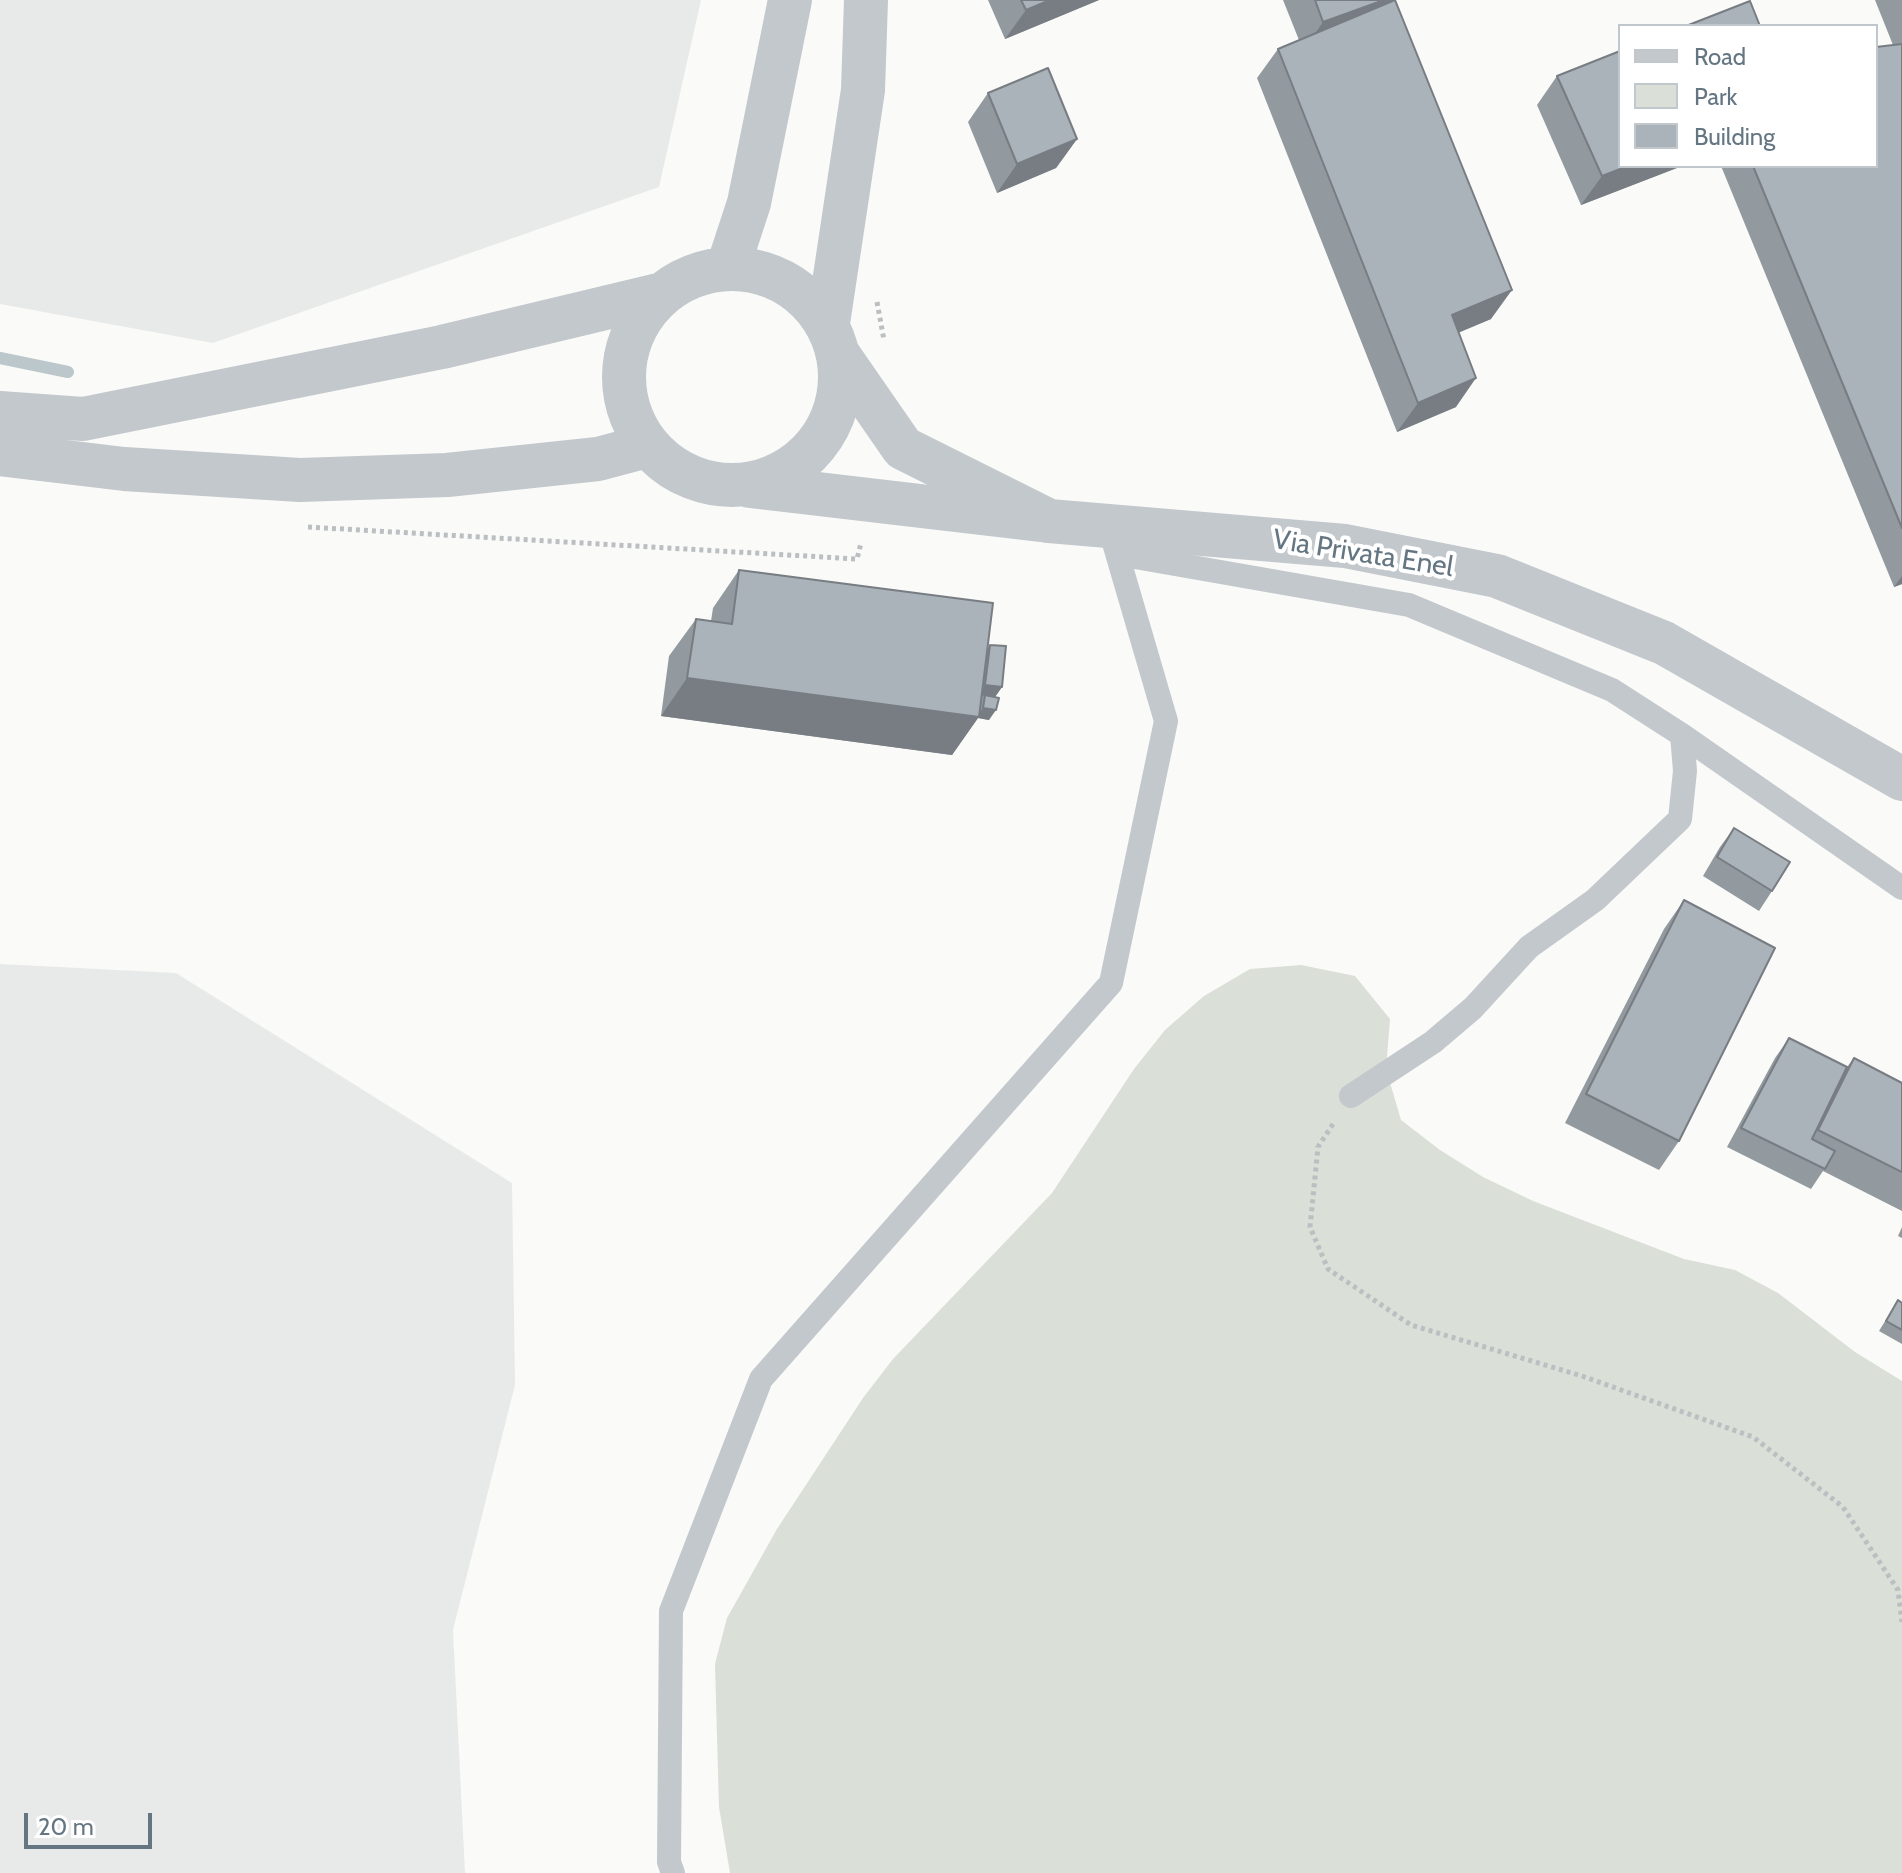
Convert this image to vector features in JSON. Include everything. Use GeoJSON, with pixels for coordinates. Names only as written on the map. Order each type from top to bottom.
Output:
{"type":"FeatureCollection","features":[{"type":"Feature","properties":{"kind":"street"},"geometry":{"type":"LineString","coordinates":[[728,267],[749,203],[790,0]]}},
{"type":"Feature","properties":{"kind":"street"},"geometry":{"type":"LineString","coordinates":[[747,486],[789,471],[821,441],[839,401],[834,340],[863,90],[866,0]]}},
{"type":"Feature","properties":{"kind":"street"},"geometry":{"type":"LineString","coordinates":[[0,413],[83,419],[442,347],[659,295],[691,275],[728,267],[786,281],[834,340]]}},
{"type":"Feature","properties":{"kind":"street"},"geometry":{"type":"LineString","coordinates":[[659,295],[634,328],[623,368],[627,409],[647,446],[675,471],[709,484],[1049,521]]}},
{"type":"Feature","properties":{"kind":"street","name":"Via Privata Enel"},"geometry":{"type":"LineString","coordinates":[[834,340],[903,448],[1049,521],[1113,540],[1345,546],[1497,576],[1664,643],[1902,779]]}},
{"type":"Feature","properties":{"kind":"street"},"geometry":{"type":"LineString","coordinates":[[0,454],[124,469],[300,480],[447,475],[598,459],[647,446]]}},
{"type":"Feature","properties":{"kind":"lane"},"geometry":{"type":"LineString","coordinates":[[673,1873],[669,1862],[671,1611],[761,1379],[1111,983],[1166,721],[1113,540],[1409,605],[1612,690],[1902,888]]}},
{"type":"Feature","properties":{"kind":"lane"},"geometry":{"type":"LineString","coordinates":[[1351,1096],[1433,1042],[1473,1008],[1529,947],[1595,900],[1680,819],[1685,771],[1682,735]]}},
{"type":"Feature","properties":{"kind":"path"},"geometry":{"type":"LineString","coordinates":[[1351,1096],[1318,1147],[1310,1227],[1328,1269],[1411,1325],[1582,1376],[1753,1437],[1843,1507],[1898,1590],[1902,1622]]}},
{"type":"Feature","properties":{"kind":"shaded area"},"geometry":{"type":"Polygon","coordinates":[[[0,0],[701,0],[659,187],[213,343],[0,304],[0,0]]]}},
{"type":"Feature","properties":{"kind":"shaded area"},"geometry":{"type":"Polygon","coordinates":[[[0,964],[176,973],[512,1183],[515,1385],[453,1630],[465,1873],[0,1873],[0,964]]]}},
{"type":"Feature","properties":{"kind":"green space"},"geometry":{"type":"Polygon","coordinates":[[[1301,965],[1355,976],[1390,1019],[1386,1069],[1401,1120],[1440,1150],[1483,1177],[1533,1201],[1684,1259],[1735,1270],[1778,1293],[1855,1352],[1902,1381],[1902,1873],[730,1873],[719,1807],[715,1664],[727,1618],[777,1529],[863,1398],[893,1359],[1052,1193],[1134,1069],[1165,1030],[1204,996],[1250,969],[1301,965]]]}},
{"type":"Feature","properties":{"kind":"building"},"geometry":{"type":"Polygon","coordinates":[[[1021,0],[1050,0],[1026,10],[1021,0]]]}},
{"type":"Feature","properties":{"kind":"building"},"geometry":{"type":"Polygon","coordinates":[[[1315,0],[1384,0],[1323,22],[1315,0]]]}},
{"type":"Feature","properties":{"kind":"building"},"geometry":{"type":"Polygon","coordinates":[[[1395,0],[1512,290],[1452,315],[1476,378],[1418,403],[1278,49],[1395,0]]]}},
{"type":"Feature","properties":{"kind":"building"},"geometry":{"type":"Polygon","coordinates":[[[1750,1],[1759,24],[1691,24],[1750,1]]]}},
{"type":"Feature","properties":{"kind":"building"},"geometry":{"type":"Polygon","coordinates":[[[1902,44],[1902,528],[1754,168],[1878,168],[1878,47],[1902,44]]]}},
{"type":"Feature","properties":{"kind":"building"},"geometry":{"type":"Polygon","coordinates":[[[1618,52],[1618,168],[1623,168],[1602,176],[1557,76],[1618,52]]]}},
{"type":"Feature","properties":{"kind":"building"},"geometry":{"type":"Polygon","coordinates":[[[1048,68],[1077,139],[1017,164],[988,93],[1048,68]]]}},
{"type":"Feature","properties":{"kind":"building"},"geometry":{"type":"Polygon","coordinates":[[[739,570],[993,603],[979,717],[687,678],[696,619],[732,624],[739,570]]]}},
{"type":"Feature","properties":{"kind":"building"},"geometry":{"type":"Polygon","coordinates":[[[990,645],[1006,646],[1002,687],[985,685],[990,645]]]}},
{"type":"Feature","properties":{"kind":"building"},"geometry":{"type":"Polygon","coordinates":[[[985,695],[999,698],[996,710],[983,708],[985,695]]]}},
{"type":"Feature","properties":{"kind":"building"},"geometry":{"type":"Polygon","coordinates":[[[1734,828],[1790,862],[1772,891],[1717,857],[1734,828]]]}},
{"type":"Feature","properties":{"kind":"building"},"geometry":{"type":"Polygon","coordinates":[[[1684,900],[1775,948],[1679,1141],[1586,1094],[1684,900]]]}},
{"type":"Feature","properties":{"kind":"building"},"geometry":{"type":"Polygon","coordinates":[[[1789,1038],[1847,1067],[1812,1139],[1835,1151],[1825,1169],[1741,1128],[1789,1038]]]}},
{"type":"Feature","properties":{"kind":"building"},"geometry":{"type":"Polygon","coordinates":[[[1854,1058],[1902,1083],[1902,1172],[1818,1130],[1854,1058]]]}},
{"type":"Feature","properties":{"kind":"building"},"geometry":{"type":"Polygon","coordinates":[[[1898,1300],[1902,1303],[1902,1330],[1886,1321],[1898,1300]]]}},
{"type":"Feature","properties":{"kind":"waterway"},"geometry":{"type":"LineString","coordinates":[[0,358],[68,372]]}}]}
